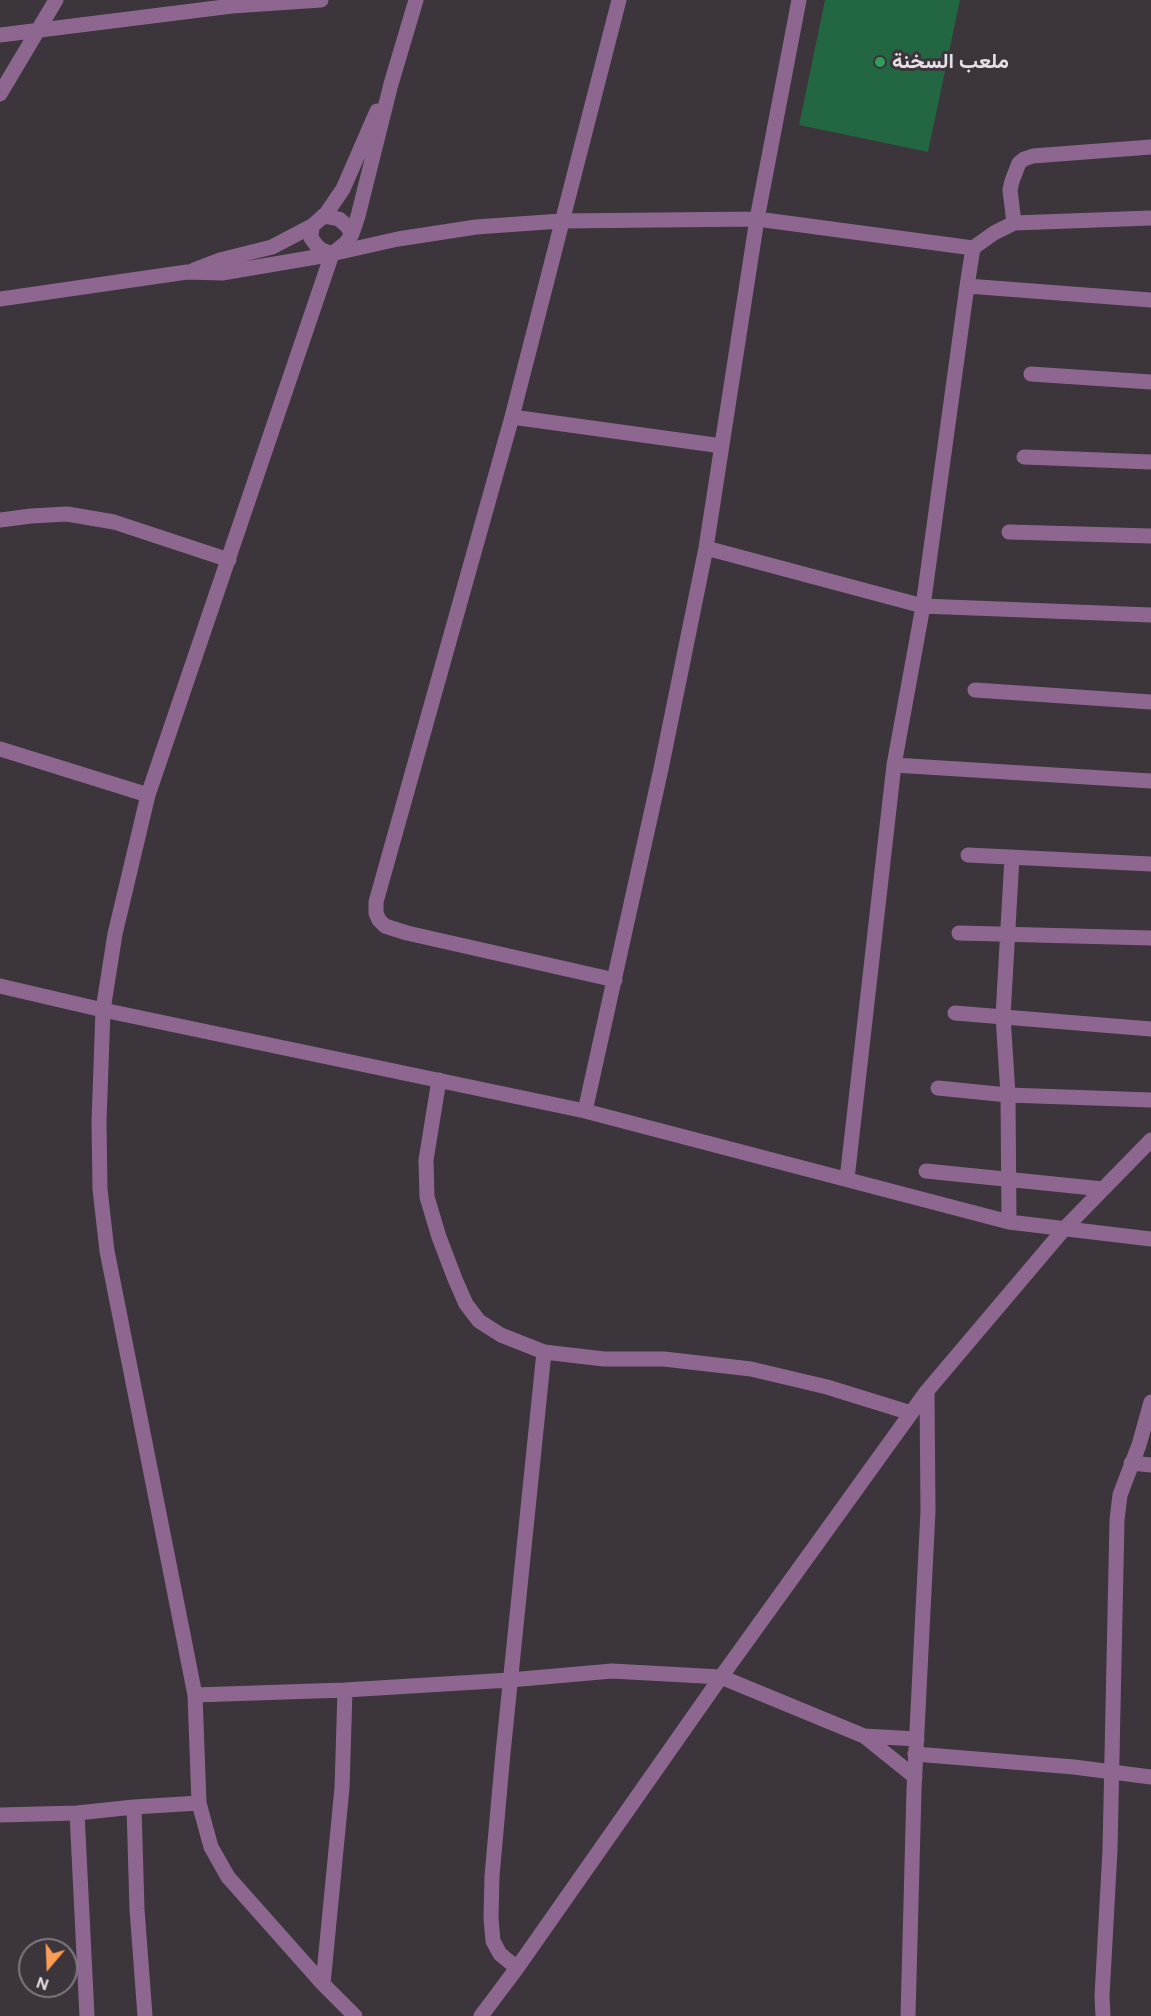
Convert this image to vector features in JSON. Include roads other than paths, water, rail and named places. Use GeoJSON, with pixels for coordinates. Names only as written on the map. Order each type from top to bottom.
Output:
{"type":"FeatureCollection","features":[{"type":"Feature","properties":{"kind":"street"},"geometry":{"type":"LineString","coordinates":[[0,94],[56,0]]}},
{"type":"Feature","properties":{"kind":"street"},"geometry":{"type":"LineString","coordinates":[[0,35],[232,6],[321,0]]}},
{"type":"Feature","properties":{"kind":"street"},"geometry":{"type":"LineString","coordinates":[[355,2016],[323,1984],[228,1877],[211,1847],[199,1803],[195,1695],[107,1251],[100,1189],[99,1122],[103,1010],[115,934],[148,795],[332,254],[346,243],[352,234],[365,194],[391,84],[416,0]]}},
{"type":"Feature","properties":{"kind":"street"},"geometry":{"type":"LineString","coordinates":[[615,980],[385,926],[376,913],[376,902],[512,417],[619,0]]}},
{"type":"Feature","properties":{"kind":"street"},"geometry":{"type":"LineString","coordinates":[[585,1111],[615,980],[706,548],[757,219],[800,0]]}},
{"type":"Feature","properties":{"kind":"street"},"geometry":{"type":"LineString","coordinates":[[187,272],[220,260],[272,247],[317,221],[344,189],[391,84]]}},
{"type":"Feature","properties":{"kind":"street"},"geometry":{"type":"LineString","coordinates":[[1014,223],[1010,190],[1018,163],[1024,159],[1033,156],[1151,147]]}},
{"type":"Feature","properties":{"kind":"street"},"geometry":{"type":"LineString","coordinates":[[0,299],[187,272],[222,273],[332,254],[398,239],[476,227],[561,221],[757,219],[973,248],[994,233],[1014,223],[1151,218]]}},
{"type":"Feature","properties":{"kind":"street"},"geometry":{"type":"LineString","coordinates":[[317,221],[339,219],[347,225],[352,234]]}},
{"type":"Feature","properties":{"kind":"street"},"geometry":{"type":"LineString","coordinates":[[317,221],[311,238],[322,250],[332,254]]}},
{"type":"Feature","properties":{"kind":"street"},"geometry":{"type":"LineString","coordinates":[[847,1179],[894,765],[923,606],[973,248]]}},
{"type":"Feature","properties":{"kind":"street"},"geometry":{"type":"LineString","coordinates":[[968,286],[1151,300]]}},
{"type":"Feature","properties":{"kind":"street"},"geometry":{"type":"LineString","coordinates":[[1031,374],[1151,382]]}},
{"type":"Feature","properties":{"kind":"street"},"geometry":{"type":"LineString","coordinates":[[512,417],[722,446]]}},
{"type":"Feature","properties":{"kind":"street"},"geometry":{"type":"LineString","coordinates":[[1024,457],[1151,462]]}},
{"type":"Feature","properties":{"kind":"street"},"geometry":{"type":"LineString","coordinates":[[0,520],[67,514],[114,522],[229,560]]}},
{"type":"Feature","properties":{"kind":"street"},"geometry":{"type":"LineString","coordinates":[[1009,532],[1151,536]]}},
{"type":"Feature","properties":{"kind":"street"},"geometry":{"type":"LineString","coordinates":[[706,548],[923,606],[1151,615]]}},
{"type":"Feature","properties":{"kind":"street"},"geometry":{"type":"LineString","coordinates":[[975,690],[1151,702]]}},
{"type":"Feature","properties":{"kind":"street"},"geometry":{"type":"LineString","coordinates":[[0,749],[148,795]]}},
{"type":"Feature","properties":{"kind":"street"},"geometry":{"type":"LineString","coordinates":[[894,765],[1151,782]]}},
{"type":"Feature","properties":{"kind":"street"},"geometry":{"type":"LineString","coordinates":[[968,855],[1151,864]]}},
{"type":"Feature","properties":{"kind":"street"},"geometry":{"type":"LineString","coordinates":[[1009,1222],[1008,1095],[1003,1016],[1012,857]]}},
{"type":"Feature","properties":{"kind":"street"},"geometry":{"type":"LineString","coordinates":[[959,933],[1151,938]]}},
{"type":"Feature","properties":{"kind":"street"},"geometry":{"type":"LineString","coordinates":[[0,986],[103,1010],[585,1111],[1009,1222],[1151,1239]]}},
{"type":"Feature","properties":{"kind":"street"},"geometry":{"type":"LineString","coordinates":[[954,1013],[1151,1029]]}},
{"type":"Feature","properties":{"kind":"street"},"geometry":{"type":"LineString","coordinates":[[439,1080],[426,1160],[427,1197],[439,1237],[466,1304],[478,1321],[501,1335],[544,1352],[604,1359],[674,1360],[751,1369],[827,1387],[911,1413]]}},
{"type":"Feature","properties":{"kind":"street"},"geometry":{"type":"LineString","coordinates":[[938,1088],[1008,1095],[1151,1100]]}},
{"type":"Feature","properties":{"kind":"street"},"geometry":{"type":"LineString","coordinates":[[481,2016],[927,1391],[1065,1228],[1151,1140]]}},
{"type":"Feature","properties":{"kind":"street"},"geometry":{"type":"LineString","coordinates":[[926,1171],[1103,1189]]}},
{"type":"Feature","properties":{"kind":"street"},"geometry":{"type":"LineString","coordinates":[[517,1968],[496,1949],[493,1941],[492,1876],[544,1352]]}},
{"type":"Feature","properties":{"kind":"street"},"geometry":{"type":"LineString","coordinates":[[908,2016],[915,1754],[928,1511],[927,1391]]}},
{"type":"Feature","properties":{"kind":"street"},"geometry":{"type":"LineString","coordinates":[[1103,2016],[1102,1996],[1110,1850],[1117,1520],[1120,1495],[1139,1445],[1151,1402]]}},
{"type":"Feature","properties":{"kind":"street"},"geometry":{"type":"LineString","coordinates":[[1131,1463],[1151,1465]]}},
{"type":"Feature","properties":{"kind":"street"},"geometry":{"type":"LineString","coordinates":[[195,1695],[345,1690],[612,1671],[721,1677],[864,1736],[915,1777]]}},
{"type":"Feature","properties":{"kind":"street"},"geometry":{"type":"LineString","coordinates":[[323,1984],[342,1788],[345,1690]]}},
{"type":"Feature","properties":{"kind":"street"},"geometry":{"type":"LineString","coordinates":[[864,1736],[916,1739]]}},
{"type":"Feature","properties":{"kind":"street"},"geometry":{"type":"LineString","coordinates":[[915,1754],[1074,1767],[1151,1777]]}},
{"type":"Feature","properties":{"kind":"street"},"geometry":{"type":"LineString","coordinates":[[0,1815],[77,1813],[199,1803]]}},
{"type":"Feature","properties":{"kind":"street"},"geometry":{"type":"LineString","coordinates":[[134,1807],[137,1909],[145,2016]]}},
{"type":"Feature","properties":{"kind":"street"},"geometry":{"type":"LineString","coordinates":[[77,1813],[87,2016]]}},
{"type":"Feature","properties":{"kind":"place","name":"ملعب السخنة"},"geometry":{"type":"Point","coordinates":[880,62]}}]}
